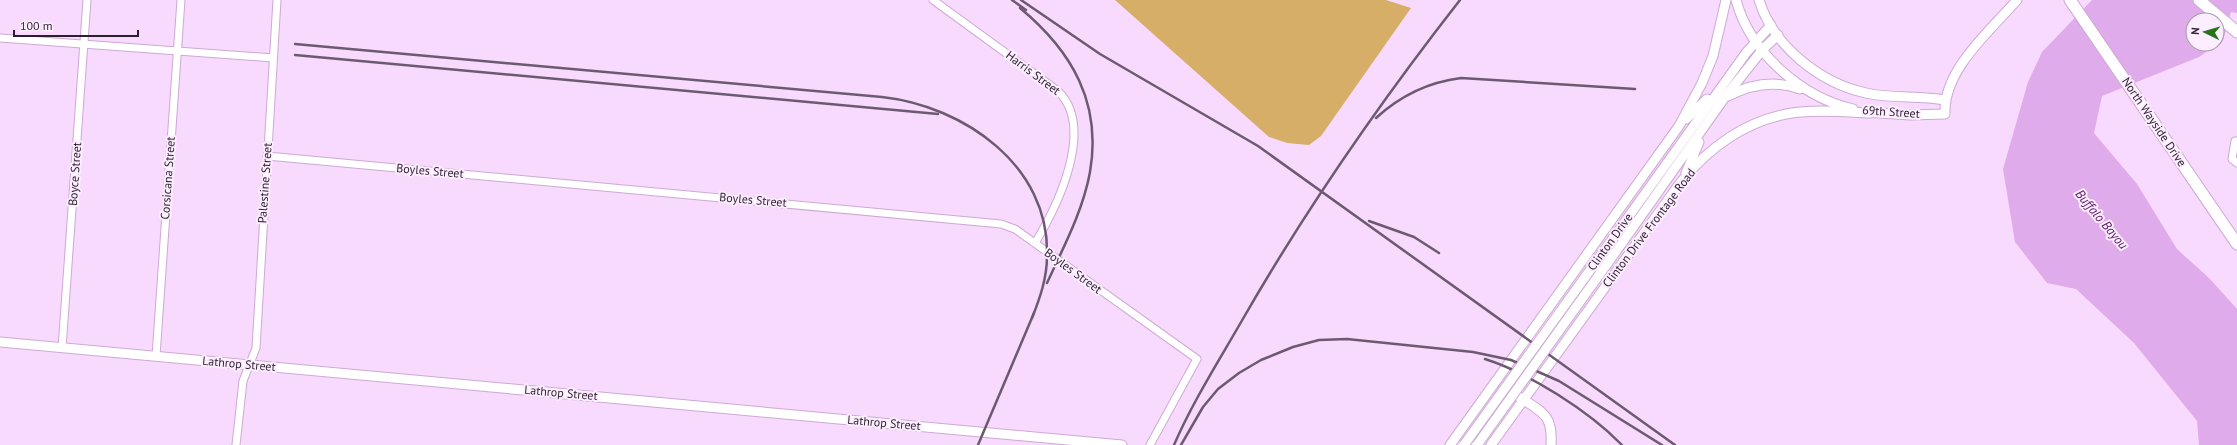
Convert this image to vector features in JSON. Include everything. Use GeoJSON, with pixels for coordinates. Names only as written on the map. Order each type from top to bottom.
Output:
{"type":"FeatureCollection","features":[{"type":"Feature","properties":{"kind":"main road","name":"North Wayside Drive"},"geometry":{"type":"LineString","coordinates":[[2070,0],[2236,243]]}},
{"type":"Feature","properties":{"kind":"main road"},"geometry":{"type":"LineString","coordinates":[[2199,0],[2237,32]]}},
{"type":"Feature","properties":{"kind":"street","name":"Boyce Street"},"geometry":{"type":"LineString","coordinates":[[62,348],[87,0]]}},
{"type":"Feature","properties":{"kind":"street","name":"Corsicana Street"},"geometry":{"type":"LineString","coordinates":[[156,356],[181,0]]}},
{"type":"Feature","properties":{"kind":"street","name":"Palestine Street"},"geometry":{"type":"LineString","coordinates":[[236,445],[243,381],[256,348],[273,58],[278,0]]}},
{"type":"Feature","properties":{"kind":"street","name":"Harris Street"},"geometry":{"type":"LineString","coordinates":[[933,0],[1058,91],[1068,102],[1072,119],[1070,164],[1058,199],[1035,244]]}},
{"type":"Feature","properties":{"kind":"street"},"geometry":{"type":"LineString","coordinates":[[1450,445],[1679,126],[1702,83],[1712,56],[1726,0]]}},
{"type":"Feature","properties":{"kind":"street"},"geometry":{"type":"LineString","coordinates":[[1736,0],[1744,20],[1763,49]]}},
{"type":"Feature","properties":{"kind":"street"},"geometry":{"type":"LineString","coordinates":[[1759,0],[1771,25],[1778,35]]}},
{"type":"Feature","properties":{"kind":"street"},"geometry":{"type":"LineString","coordinates":[[1945,100],[1948,88],[1960,66],[2017,0]]}},
{"type":"Feature","properties":{"kind":"street","name":"Clinton Drive"},"geometry":{"type":"LineString","coordinates":[[1464,445],[1756,39],[1771,25]]}},
{"type":"Feature","properties":{"kind":"street","name":"Clinton Drive"},"geometry":{"type":"LineString","coordinates":[[1477,445],[1725,97],[1763,49],[1778,35]]}},
{"type":"Feature","properties":{"kind":"street","name":"69th Street"},"geometry":{"type":"LineString","coordinates":[[1763,49],[1790,78],[1808,91],[1848,108],[1871,113],[1910,115],[1945,114],[1945,100],[1866,93],[1850,88],[1823,76],[1802,61],[1778,35]]}},
{"type":"Feature","properties":{"kind":"street"},"geometry":{"type":"LineString","coordinates":[[0,38],[273,58]]}},
{"type":"Feature","properties":{"kind":"street"},"geometry":{"type":"LineString","coordinates":[[1679,126],[1725,82]]}},
{"type":"Feature","properties":{"kind":"street"},"geometry":{"type":"LineString","coordinates":[[1725,97],[1741,89],[1757,85],[1780,84],[1808,91]]}},
{"type":"Feature","properties":{"kind":"street","name":"Clinton Drive Frontage Road"},"geometry":{"type":"LineString","coordinates":[[1491,445],[1681,182],[1711,150],[1729,137],[1768,120],[1791,113],[1871,113]]}},
{"type":"Feature","properties":{"kind":"street"},"geometry":{"type":"LineString","coordinates":[[1681,182],[1712,116]]}},
{"type":"Feature","properties":{"kind":"street"},"geometry":{"type":"LineString","coordinates":[[2236,141],[2232,159],[2237,163]]}},
{"type":"Feature","properties":{"kind":"street","name":"Boyles Street"},"geometry":{"type":"LineString","coordinates":[[267,156],[993,222],[1015,229],[1196,359],[1150,445]]}},
{"type":"Feature","properties":{"kind":"street","name":"Lathrop Street"},"geometry":{"type":"LineString","coordinates":[[0,342],[1122,445]]}},
{"type":"Feature","properties":{"kind":"street"},"geometry":{"type":"LineString","coordinates":[[1496,380],[1546,416],[1551,424],[1551,445]]}},
{"type":"Feature","properties":{"kind":"shaded area"},"geometry":{"type":"Polygon","coordinates":[[[1115,0],[1386,0],[1411,8],[1321,136],[1309,145],[1287,143],[1269,137],[1115,0]]]}},
{"type":"Feature","properties":{"kind":"water","name":"Buffalo Bayou"},"geometry":{"type":"Polygon","coordinates":[[[2092,0],[2237,0],[2237,13],[2231,12],[2225,33],[2225,12],[2185,12],[2185,52],[2206,52],[2199,57],[2102,96],[2094,133],[2137,184],[2177,249],[2210,279],[2237,309],[2237,445],[2199,445],[2197,421],[2134,343],[2076,289],[2047,283],[2015,242],[2003,169],[2028,82],[2042,52],[2092,0]]]}},
{"type":"Feature","properties":{"kind":"railway"},"geometry":{"type":"LineString","coordinates":[[1012,0],[1026,10]]}},
{"type":"Feature","properties":{"kind":"railway"},"geometry":{"type":"LineString","coordinates":[[1021,0],[1100,54],[1258,146],[1675,445]]}},
{"type":"Feature","properties":{"kind":"railway"},"geometry":{"type":"LineString","coordinates":[[1174,445],[1207,380],[1268,276],[1294,235],[1374,115],[1460,0]]}},
{"type":"Feature","properties":{"kind":"railway"},"geometry":{"type":"LineString","coordinates":[[1020,8],[1055,42],[1068,61],[1079,80],[1087,101],[1091,123],[1093,147],[1087,187],[1078,215],[1047,283]]}},
{"type":"Feature","properties":{"kind":"railway"},"geometry":{"type":"LineString","coordinates":[[295,44],[882,97],[913,103],[943,113],[971,128],[996,146],[1018,169],[1034,194],[1044,224],[1047,256],[1046,272],[1038,303],[1032,318]]}},
{"type":"Feature","properties":{"kind":"railway"},"geometry":{"type":"LineString","coordinates":[[295,55],[938,114]]}},
{"type":"Feature","properties":{"kind":"railway"},"geometry":{"type":"LineString","coordinates":[[1376,118],[1395,103],[1416,91],[1438,83],[1461,78],[1635,89]]}},
{"type":"Feature","properties":{"kind":"railway"},"geometry":{"type":"LineString","coordinates":[[1369,221],[1414,237],[1439,253]]}},
{"type":"Feature","properties":{"kind":"railway"},"geometry":{"type":"LineString","coordinates":[[978,445],[1034,313]]}},
{"type":"Feature","properties":{"kind":"railway"},"geometry":{"type":"LineString","coordinates":[[1181,445],[1203,407],[1218,389],[1239,373],[1261,360],[1293,347],[1319,340],[1347,339],[1473,352],[1511,360],[1559,381],[1662,445]]}},
{"type":"Feature","properties":{"kind":"railway"},"geometry":{"type":"LineString","coordinates":[[1485,359],[1502,365],[1558,394],[1593,419],[1622,445]]}}]}
